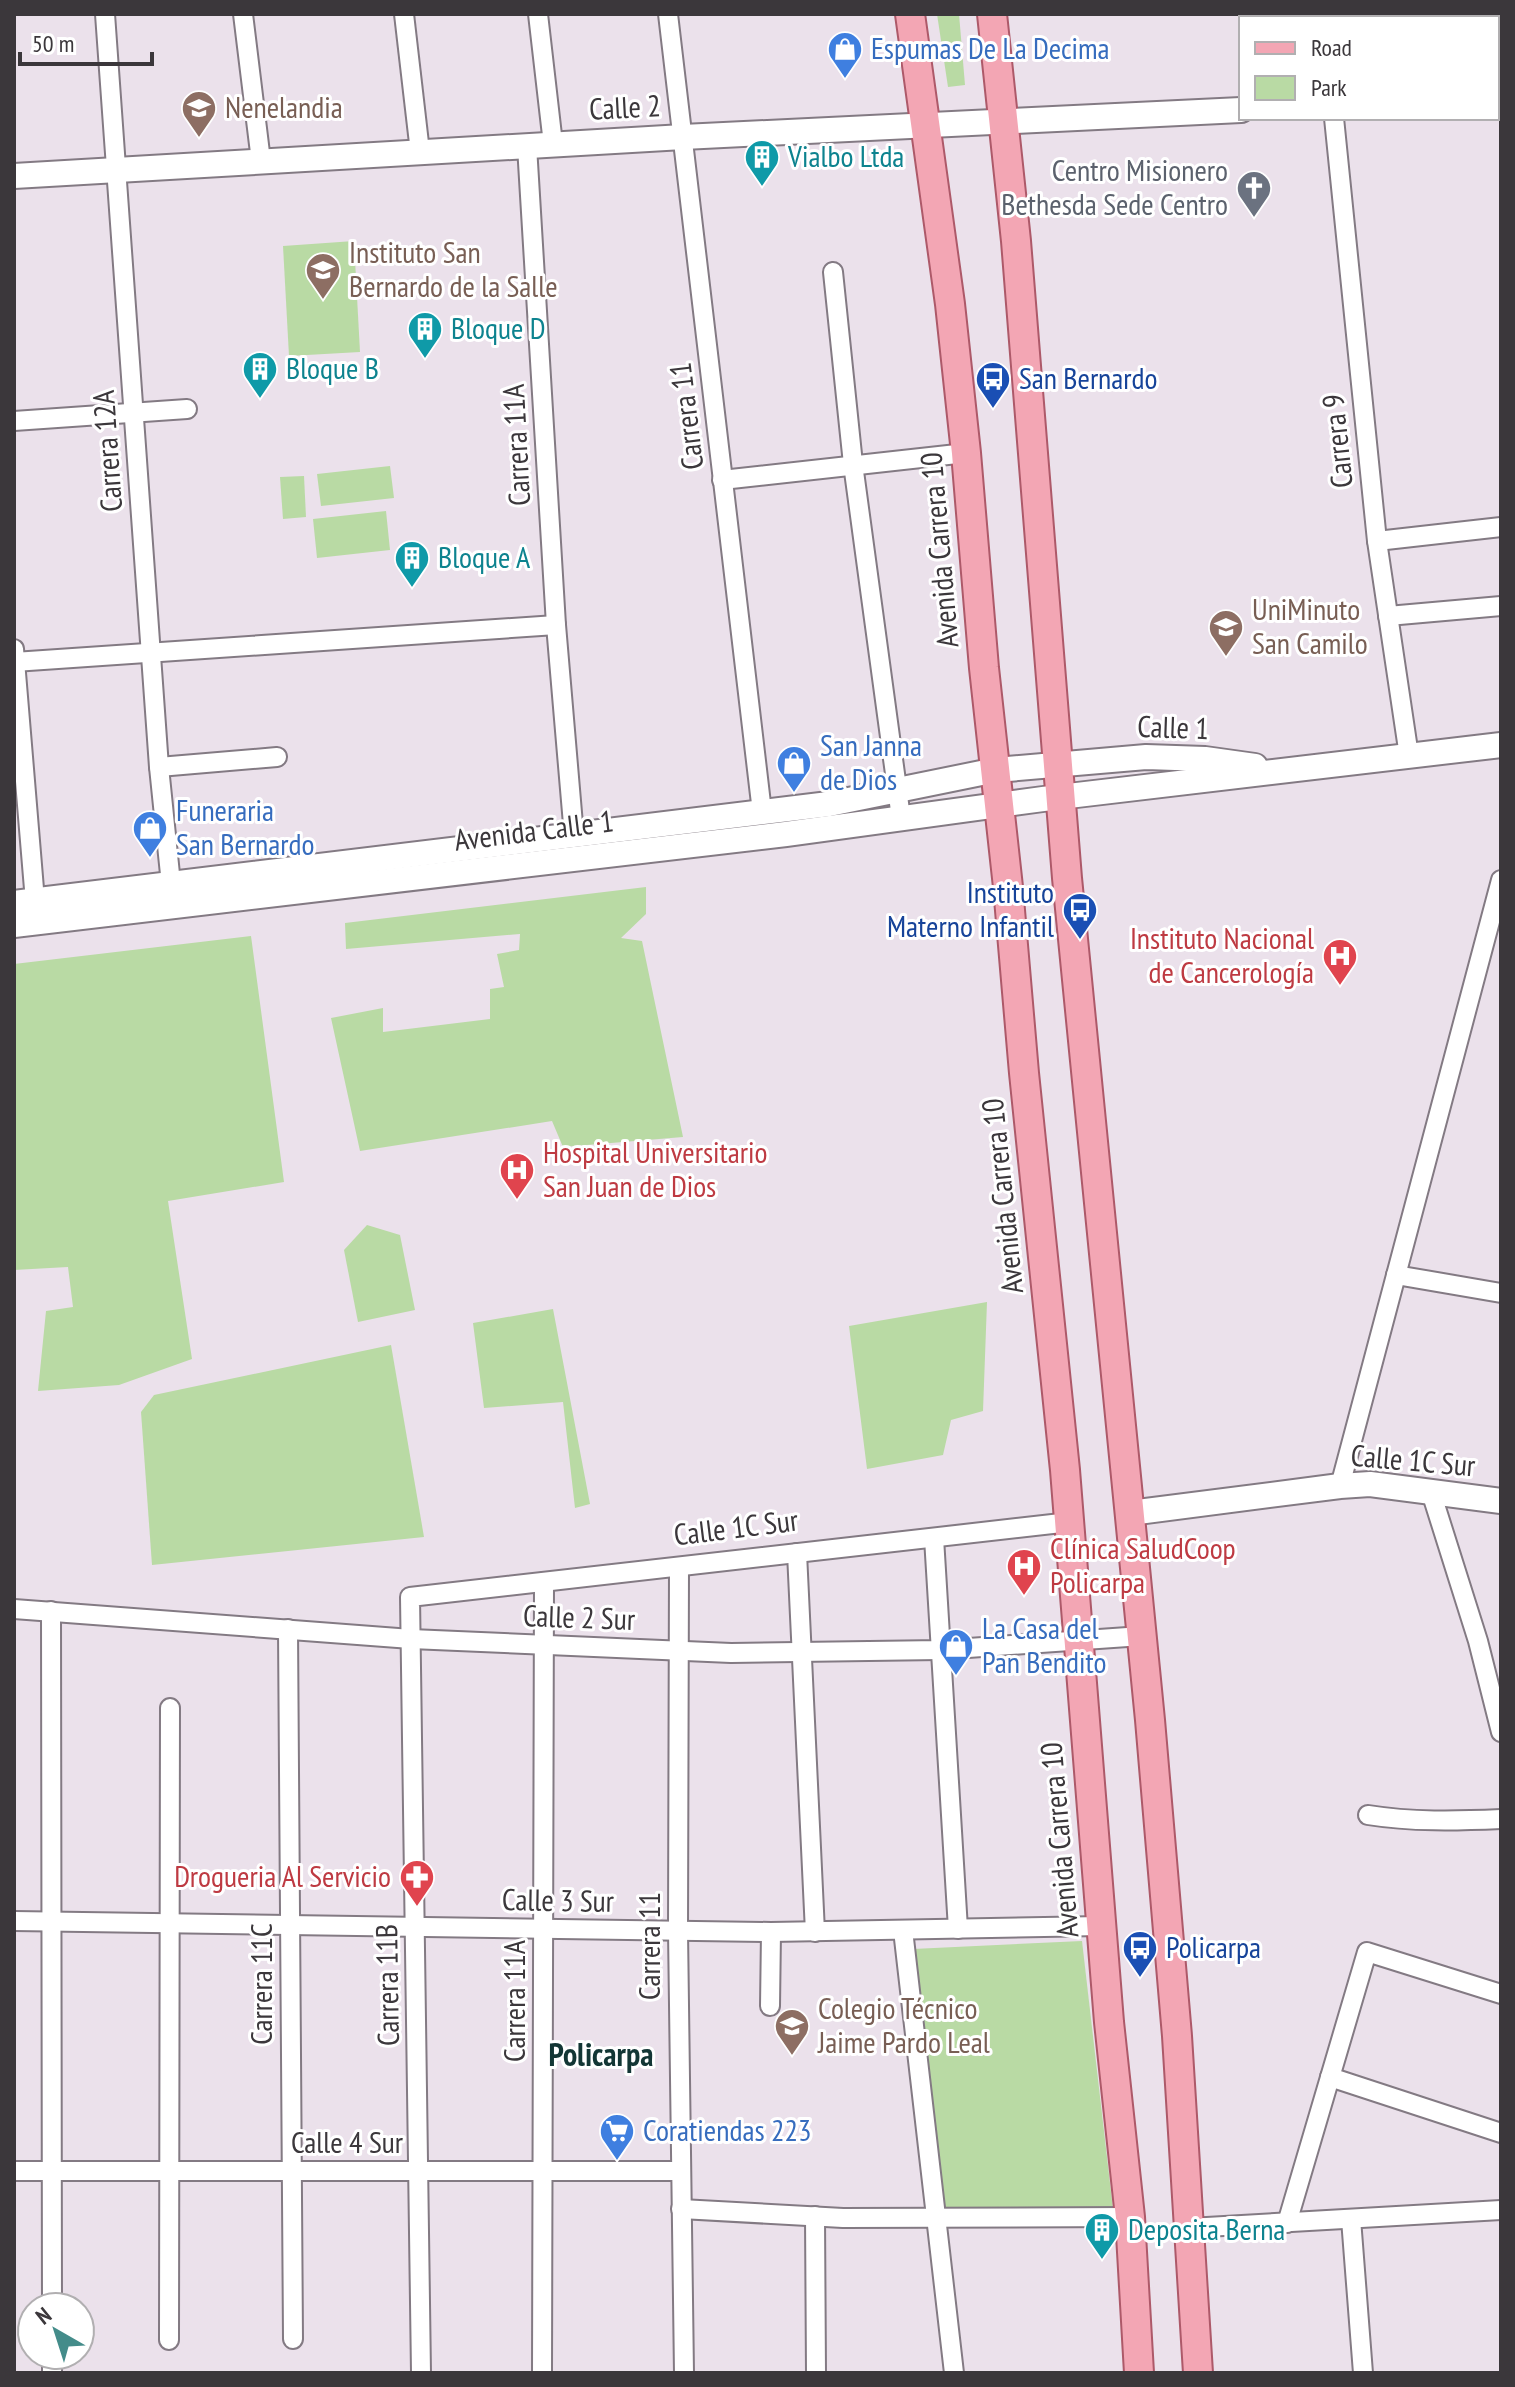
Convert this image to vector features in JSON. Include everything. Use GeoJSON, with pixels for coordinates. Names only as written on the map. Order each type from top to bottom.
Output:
{"type":"FeatureCollection","features":[{"type":"Feature","properties":{"kind":"main road","name":"Avenida Carrera 10"},"geometry":{"type":"LineString","coordinates":[[910,14],[950,304],[966,453],[984,668],[1070,1522],[1101,1926],[1130,2217],[1139,2373]]}},
{"type":"Feature","properties":{"kind":"main road"},"geometry":{"type":"LineString","coordinates":[[992,14],[1016,241],[1068,894],[1142,1636],[1176,2020],[1198,2373]]}},
{"type":"Feature","properties":{"kind":"street","name":"Carrera 12A"},"geometry":{"type":"LineString","coordinates":[[105,14],[150,653],[171,884]]}},
{"type":"Feature","properties":{"kind":"street"},"geometry":{"type":"LineString","coordinates":[[243,14],[261,161]]}},
{"type":"Feature","properties":{"kind":"street"},"geometry":{"type":"LineString","coordinates":[[404,14],[420,152]]}},
{"type":"Feature","properties":{"kind":"street"},"geometry":{"type":"LineString","coordinates":[[538,14],[553,144]]}},
{"type":"Feature","properties":{"kind":"street","name":"Carrera 11"},"geometry":{"type":"LineString","coordinates":[[668,14],[762,812]]}},
{"type":"Feature","properties":{"kind":"street","name":"Calle 2"},"geometry":{"type":"LineString","coordinates":[[14,176],[683,137],[1239,110]]}},
{"type":"Feature","properties":{"kind":"street","name":"Carrera 9"},"geometry":{"type":"LineString","coordinates":[[1334,120],[1377,541],[1409,756]]}},
{"type":"Feature","properties":{"kind":"street","name":"Carrera 11A"},"geometry":{"type":"LineString","coordinates":[[527,146],[556,625],[574,836]]}},
{"type":"Feature","properties":{"kind":"street"},"geometry":{"type":"LineString","coordinates":[[833,272],[853,464],[901,818]]}},
{"type":"Feature","properties":{"kind":"street"},"geometry":{"type":"LineString","coordinates":[[14,421],[187,409]]}},
{"type":"Feature","properties":{"kind":"street"},"geometry":{"type":"LineString","coordinates":[[722,480],[966,453]]}},
{"type":"Feature","properties":{"kind":"street"},"geometry":{"type":"LineString","coordinates":[[1377,541],[1501,527]]}},
{"type":"Feature","properties":{"kind":"street"},"geometry":{"type":"LineString","coordinates":[[1388,616],[1501,606]]}},
{"type":"Feature","properties":{"kind":"street"},"geometry":{"type":"LineString","coordinates":[[14,662],[556,625]]}},
{"type":"Feature","properties":{"kind":"street"},"geometry":{"type":"LineString","coordinates":[[14,649],[25,913]]}},
{"type":"Feature","properties":{"kind":"street","name":"Calle 1"},"geometry":{"type":"LineString","coordinates":[[1061,798],[1501,745]]}},
{"type":"Feature","properties":{"kind":"street","name":"Calle 1"},"geometry":{"type":"LineString","coordinates":[[1059,764],[1178,756],[1285,771]]}},
{"type":"Feature","properties":{"kind":"street"},"geometry":{"type":"LineString","coordinates":[[159,767],[277,757]]}},
{"type":"Feature","properties":{"kind":"street","name":"Avenida Calle 1"},"geometry":{"type":"LineString","coordinates":[[25,913],[171,884],[829,804],[996,770],[1059,764]]}},
{"type":"Feature","properties":{"kind":"street","name":"Avenida Calle 1"},"geometry":{"type":"LineString","coordinates":[[25,913],[786,834],[1061,798]]}},
{"type":"Feature","properties":{"kind":"street"},"geometry":{"type":"LineString","coordinates":[[1340,1486],[1501,880]]}},
{"type":"Feature","properties":{"kind":"street"},"geometry":{"type":"LineString","coordinates":[[1396,1275],[1501,1293]]}},
{"type":"Feature","properties":{"kind":"street","name":"Calle 1C Sur"},"geometry":{"type":"LineString","coordinates":[[1130,1513],[1370,1484],[1501,1501]]}},
{"type":"Feature","properties":{"kind":"street"},"geometry":{"type":"LineString","coordinates":[[1431,1492],[1478,1641],[1501,1732]]}},
{"type":"Feature","properties":{"kind":"street","name":"Calle 1C Sur"},"geometry":{"type":"LineString","coordinates":[[410,1597],[1070,1522]]}},
{"type":"Feature","properties":{"kind":"street"},"geometry":{"type":"LineString","coordinates":[[934,1538],[958,1929]]}},
{"type":"Feature","properties":{"kind":"street"},"geometry":{"type":"LineString","coordinates":[[797,1553],[815,1932]]}},
{"type":"Feature","properties":{"kind":"street","name":"Carrera 11"},"geometry":{"type":"LineString","coordinates":[[679,1567],[678,1931],[684,2373]]}},
{"type":"Feature","properties":{"kind":"street","name":"Carrera 11A"},"geometry":{"type":"LineString","coordinates":[[542,2373],[544,1582]]}},
{"type":"Feature","properties":{"kind":"street","name":"Carrera 11B"},"geometry":{"type":"LineString","coordinates":[[410,1597],[421,2373]]}},
{"type":"Feature","properties":{"kind":"street","name":"Calle 2 Sur"},"geometry":{"type":"LineString","coordinates":[[14,1609],[411,1639],[731,1653],[940,1650],[1142,1636]]}},
{"type":"Feature","properties":{"kind":"street"},"geometry":{"type":"LineString","coordinates":[[51,1611],[52,2291]]}},
{"type":"Feature","properties":{"kind":"street","name":"Carrera 11C"},"geometry":{"type":"LineString","coordinates":[[288,1629],[293,2339]]}},
{"type":"Feature","properties":{"kind":"street"},"geometry":{"type":"LineString","coordinates":[[169,2340],[170,1708]]}},
{"type":"Feature","properties":{"kind":"street"},"geometry":{"type":"LineString","coordinates":[[1368,1815],[1445,1822],[1501,1819]]}},
{"type":"Feature","properties":{"kind":"street","name":"Calle 3 Sur"},"geometry":{"type":"LineString","coordinates":[[14,1921],[771,1932],[1101,1926]]}},
{"type":"Feature","properties":{"kind":"street"},"geometry":{"type":"LineString","coordinates":[[903,1930],[954,2373]]}},
{"type":"Feature","properties":{"kind":"street"},"geometry":{"type":"LineString","coordinates":[[770,2006],[771,1932]]}},
{"type":"Feature","properties":{"kind":"street"},"geometry":{"type":"LineString","coordinates":[[1287,2223],[1367,1952],[1501,1994]]}},
{"type":"Feature","properties":{"kind":"street"},"geometry":{"type":"LineString","coordinates":[[1330,2077],[1501,2133]]}},
{"type":"Feature","properties":{"kind":"street","name":"Calle 4 Sur"},"geometry":{"type":"LineString","coordinates":[[14,2171],[681,2171]]}},
{"type":"Feature","properties":{"kind":"street"},"geometry":{"type":"LineString","coordinates":[[681,2209],[815,2216],[1130,2217]]}},
{"type":"Feature","properties":{"kind":"street"},"geometry":{"type":"LineString","coordinates":[[1189,2228],[1501,2210]]}},
{"type":"Feature","properties":{"kind":"street"},"geometry":{"type":"LineString","coordinates":[[815,2216],[816,2373]]}},
{"type":"Feature","properties":{"kind":"street"},"geometry":{"type":"LineString","coordinates":[[1351,2219],[1363,2373]]}},
{"type":"Feature","properties":{"kind":"green space"},"geometry":{"type":"Polygon","coordinates":[[[937,14],[959,14],[965,85],[948,87],[937,14]]]}},
{"type":"Feature","properties":{"kind":"green space"},"geometry":{"type":"Polygon","coordinates":[[[354,241],[360,352],[289,356],[283,246],[354,241]]]}},
{"type":"Feature","properties":{"kind":"green space"},"geometry":{"type":"Polygon","coordinates":[[[390,466],[394,498],[321,506],[317,474],[390,466]]]}},
{"type":"Feature","properties":{"kind":"green space"},"geometry":{"type":"Polygon","coordinates":[[[304,476],[306,517],[283,519],[280,477],[304,476]]]}},
{"type":"Feature","properties":{"kind":"green space"},"geometry":{"type":"Polygon","coordinates":[[[386,511],[390,550],[317,558],[313,519],[386,511]]]}},
{"type":"Feature","properties":{"kind":"green space"},"geometry":{"type":"Polygon","coordinates":[[[646,887],[646,914],[621,938],[642,941],[683,1137],[563,1147],[552,1121],[360,1151],[331,1018],[383,1008],[383,1032],[490,1019],[490,989],[504,987],[497,954],[519,950],[520,934],[346,949],[345,923],[646,887]]]}},
{"type":"Feature","properties":{"kind":"green space"},"geometry":{"type":"Polygon","coordinates":[[[251,936],[284,1182],[168,1201],[192,1359],[119,1385],[38,1391],[46,1311],[73,1307],[68,1267],[14,1270],[14,964],[251,936]]]}},
{"type":"Feature","properties":{"kind":"green space"},"geometry":{"type":"Polygon","coordinates":[[[367,1225],[400,1235],[415,1310],[358,1322],[344,1250],[367,1225]]]}},
{"type":"Feature","properties":{"kind":"green space"},"geometry":{"type":"Polygon","coordinates":[[[987,1302],[983,1411],[951,1420],[943,1455],[867,1469],[849,1326],[987,1302]]]}},
{"type":"Feature","properties":{"kind":"green space"},"geometry":{"type":"Polygon","coordinates":[[[553,1309],[590,1504],[575,1508],[563,1402],[484,1408],[473,1323],[553,1309]]]}},
{"type":"Feature","properties":{"kind":"green space"},"geometry":{"type":"Polygon","coordinates":[[[391,1345],[424,1537],[152,1565],[141,1412],[154,1395],[391,1345]]]}},
{"type":"Feature","properties":{"kind":"green space"},"geometry":{"type":"Polygon","coordinates":[[[1082,1941],[1113,2209],[943,2211],[913,1949],[1082,1941]]]}},
{"type":"Feature","properties":{"kind":"place","name":"Espumas De La Decima"},"geometry":{"type":"Point","coordinates":[845,80]}},
{"type":"Feature","properties":{"kind":"place","name":"Nenelandia"},"geometry":{"type":"Point","coordinates":[199,139]}},
{"type":"Feature","properties":{"kind":"place","name":"Vialbo Ltda"},"geometry":{"type":"Point","coordinates":[762,188]}},
{"type":"Feature","properties":{"kind":"place","name":"Centro Misionero Bethesda Sede Centro"},"geometry":{"type":"Point","coordinates":[1254,219]}},
{"type":"Feature","properties":{"kind":"place","name":"Instituto San Bernardo de la Salle"},"geometry":{"type":"Point","coordinates":[323,301]}},
{"type":"Feature","properties":{"kind":"place","name":"Bloque D"},"geometry":{"type":"Point","coordinates":[425,360]}},
{"type":"Feature","properties":{"kind":"place","name":"Bloque B"},"geometry":{"type":"Point","coordinates":[260,400]}},
{"type":"Feature","properties":{"kind":"place","name":"San Bernardo"},"geometry":{"type":"Point","coordinates":[993,410]}},
{"type":"Feature","properties":{"kind":"place","name":"Bloque A"},"geometry":{"type":"Point","coordinates":[412,589]}},
{"type":"Feature","properties":{"kind":"place","name":"UniMinuto San Camilo"},"geometry":{"type":"Point","coordinates":[1226,658]}},
{"type":"Feature","properties":{"kind":"place","name":"San Janna de Dios"},"geometry":{"type":"Point","coordinates":[794,794]}},
{"type":"Feature","properties":{"kind":"place","name":"Funeraria San Bernardo"},"geometry":{"type":"Point","coordinates":[150,859]}},
{"type":"Feature","properties":{"kind":"place","name":"Instituto Materno Infantil"},"geometry":{"type":"Point","coordinates":[1080,941]}},
{"type":"Feature","properties":{"kind":"place","name":"Instituto Nacional de Cancerología"},"geometry":{"type":"Point","coordinates":[1340,987]}},
{"type":"Feature","properties":{"kind":"place","name":"Hospital Universitario San Juan de Dios"},"geometry":{"type":"Point","coordinates":[517,1201]}},
{"type":"Feature","properties":{"kind":"place","name":"Clínica SaludCoop Policarpa"},"geometry":{"type":"Point","coordinates":[1024,1597]}},
{"type":"Feature","properties":{"kind":"place","name":"La Casa del Pan Bendito"},"geometry":{"type":"Point","coordinates":[956,1677]}},
{"type":"Feature","properties":{"kind":"place","name":"Drogueria Al Servicio"},"geometry":{"type":"Point","coordinates":[417,1908]}},
{"type":"Feature","properties":{"kind":"place","name":"Policarpa"},"geometry":{"type":"Point","coordinates":[1140,1979]}},
{"type":"Feature","properties":{"kind":"place","name":"Colegio Técnico Jaime Pardo Leal"},"geometry":{"type":"Point","coordinates":[792,2057]}},
{"type":"Feature","properties":{"kind":"place","name":"Coratiendas 223"},"geometry":{"type":"Point","coordinates":[617,2162]}},
{"type":"Feature","properties":{"kind":"place","name":"Deposita Berna"},"geometry":{"type":"Point","coordinates":[1102,2261]}},
{"type":"Feature","properties":{"kind":"district","name":"Policarpa"},"geometry":{"type":"Point","coordinates":[601,2055]}}]}
